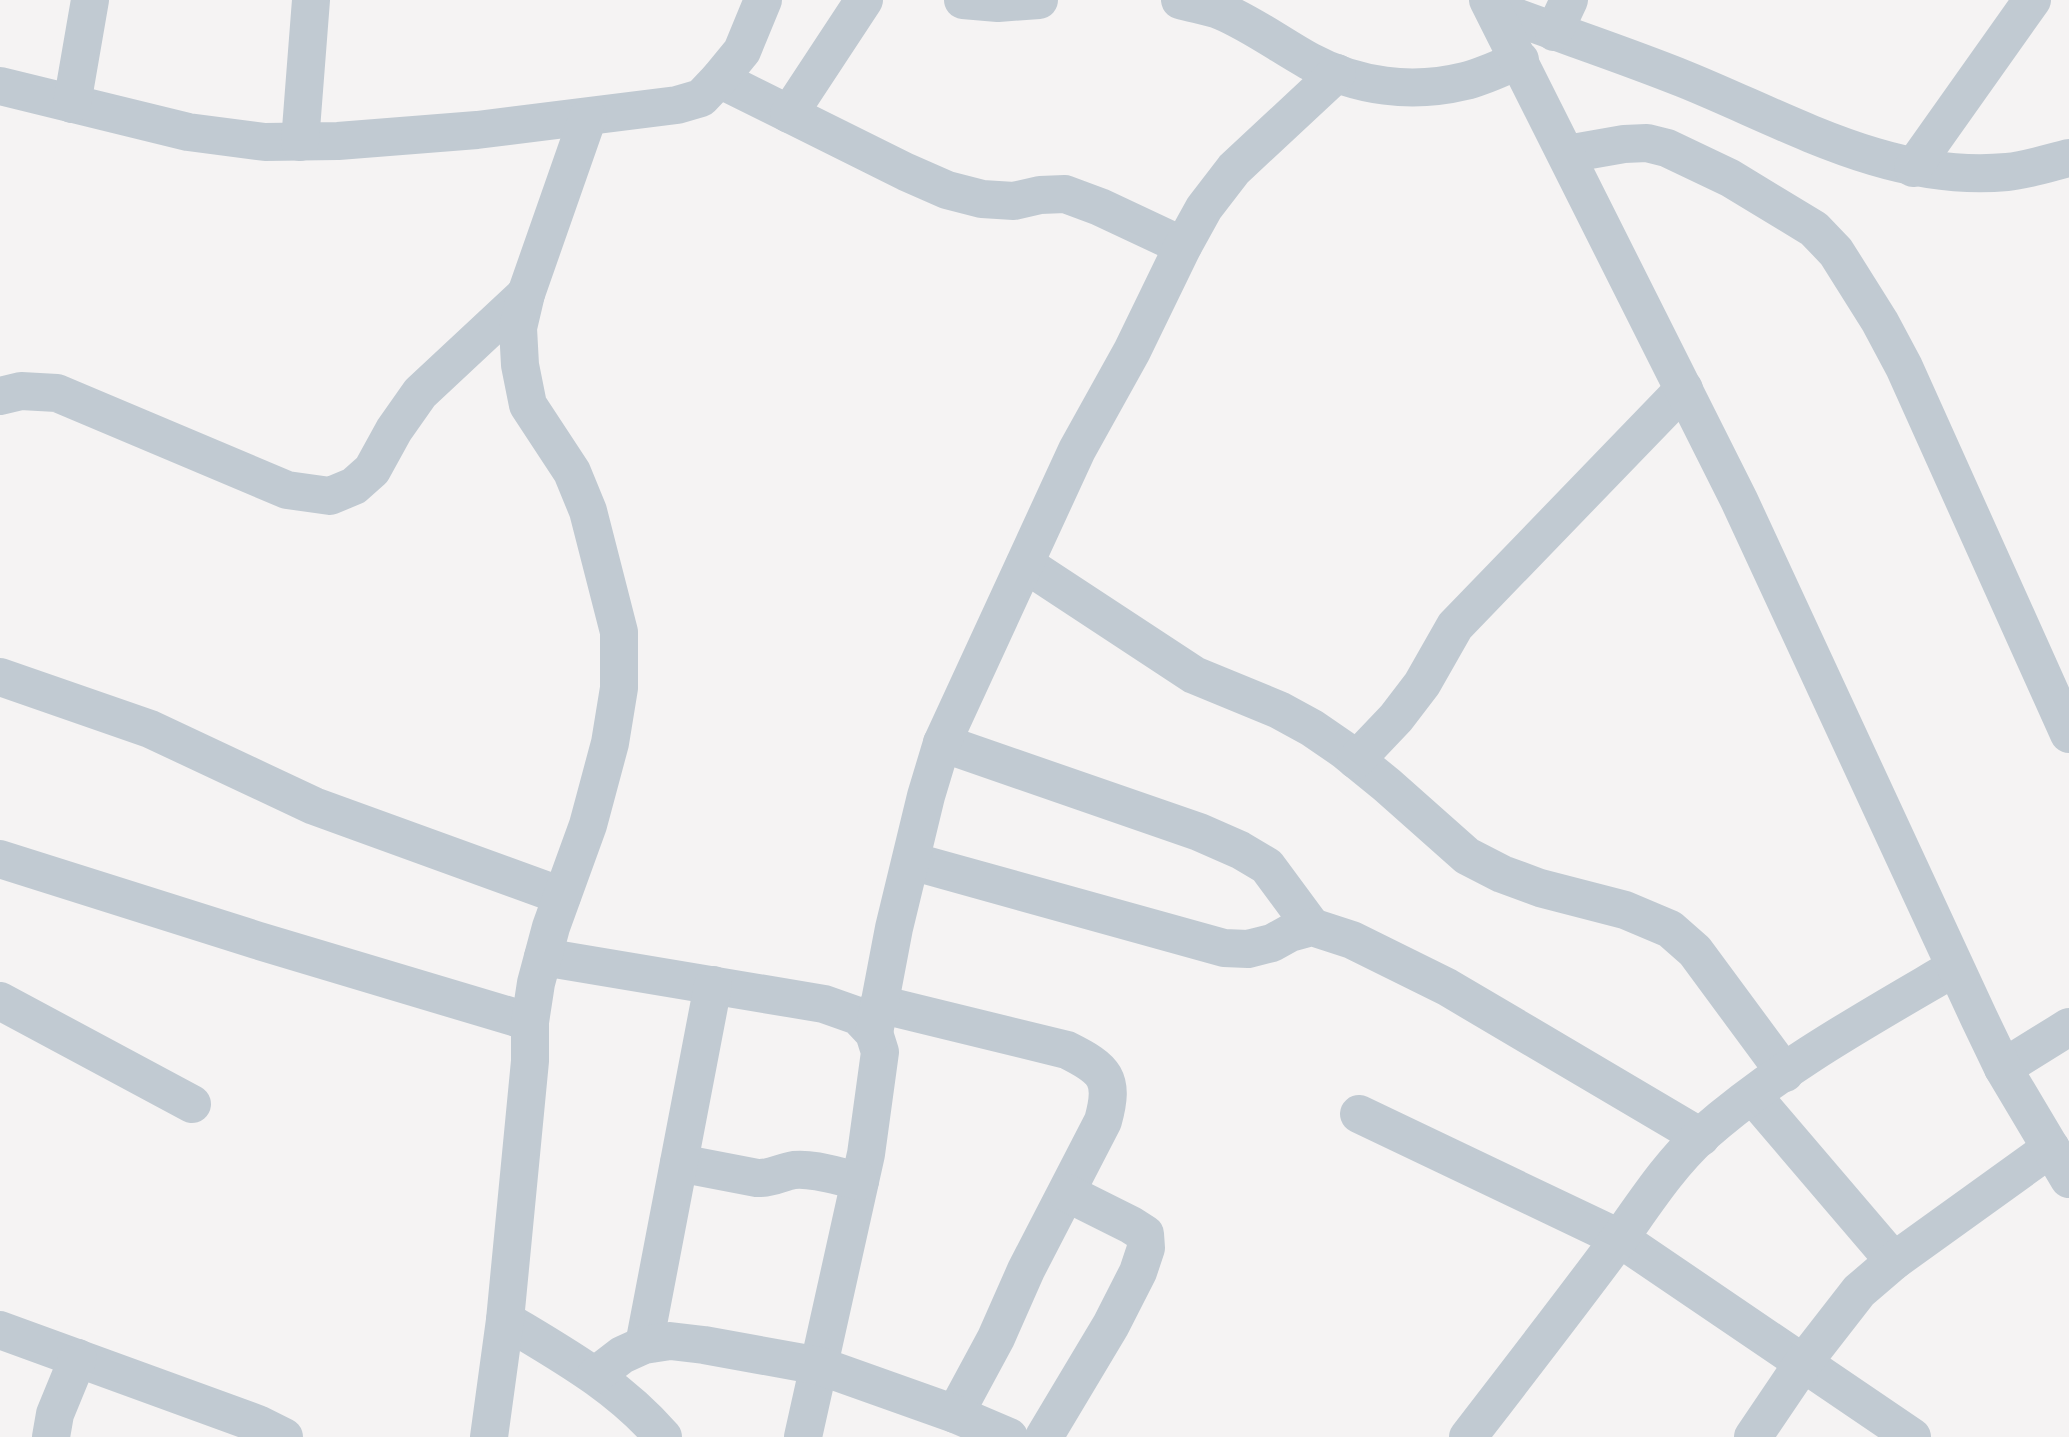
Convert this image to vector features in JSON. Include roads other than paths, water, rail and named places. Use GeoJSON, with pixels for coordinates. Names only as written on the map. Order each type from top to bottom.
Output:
{"type":"FeatureCollection","features":[{"type":"Feature","properties":{"kind":"street"},"geometry":{"type":"LineString","coordinates":[[72,104],[90,0]]}},
{"type":"Feature","properties":{"kind":"street"},"geometry":{"type":"LineString","coordinates":[[299,142],[311,0]]}},
{"type":"Feature","properties":{"kind":"street"},"geometry":{"type":"LineString","coordinates":[[0,86],[188,132],[265,142],[464,131],[677,105],[701,98],[742,51],[764,0]]}},
{"type":"Feature","properties":{"kind":"street"},"geometry":{"type":"LineString","coordinates":[[789,114],[864,0]]}},
{"type":"Feature","properties":{"kind":"street"},"geometry":{"type":"LineString","coordinates":[[964,0],[998,3],[1039,0]]}},
{"type":"Feature","properties":{"kind":"street"},"geometry":{"type":"LineString","coordinates":[[1180,0],[1220,10],[1311,62],[1337,73],[1387,87],[1426,88],[1466,81],[1520,61]]}},
{"type":"Feature","properties":{"kind":"street"},"geometry":{"type":"LineString","coordinates":[[1913,168],[2032,0]]}},
{"type":"Feature","properties":{"kind":"street"},"geometry":{"type":"LineString","coordinates":[[1491,5],[1562,16],[1684,79],[1823,139],[1913,168],[1957,173],[2008,172],[2069,158]]}},
{"type":"Feature","properties":{"kind":"street"},"geometry":{"type":"LineString","coordinates":[[1491,5],[1740,500],[1954,968],[2003,1068],[2060,1163],[1894,1261],[1859,1291],[1803,1363],[1752,1437]]}},
{"type":"Feature","properties":{"kind":"street"},"geometry":{"type":"LineString","coordinates":[[803,1437],[870,1127],[880,1052],[877,1018],[894,928],[942,743],[970,677],[1077,450],[1132,351],[1204,208],[1234,169],[1337,73]]}},
{"type":"Feature","properties":{"kind":"street"},"geometry":{"type":"LineString","coordinates":[[719,79],[947,190],[982,199],[1014,201],[1040,195],[1065,194],[1100,207],[1183,246]]}},
{"type":"Feature","properties":{"kind":"street"},"geometry":{"type":"LineString","coordinates":[[489,1437],[505,1320],[530,1060],[530,1022],[536,983],[562,896],[588,825],[610,743],[619,688],[618,632],[588,511],[572,472],[528,405],[520,365],[519,328],[526,293],[588,117]]}},
{"type":"Feature","properties":{"kind":"street"},"geometry":{"type":"LineString","coordinates":[[1567,155],[1625,144],[1647,143],[1667,148],[1730,178],[1814,229],[1836,252],[1880,322],[1909,378],[2069,734]]}},
{"type":"Feature","properties":{"kind":"street"},"geometry":{"type":"LineString","coordinates":[[0,396],[20,391],[57,393],[287,490],[330,496],[354,486],[372,470],[394,430],[421,393],[526,293]]}},
{"type":"Feature","properties":{"kind":"street"},"geometry":{"type":"LineString","coordinates":[[1356,760],[1396,718],[1422,684],[1455,626],[1684,389]]}},
{"type":"Feature","properties":{"kind":"street"},"geometry":{"type":"LineString","coordinates":[[1025,564],[1194,675],[1279,710],[1312,728],[1356,760],[1467,856],[1502,874],[1540,888],[1625,910],[1670,929],[1695,951],[1784,1073]]}},
{"type":"Feature","properties":{"kind":"street"},"geometry":{"type":"LineString","coordinates":[[0,677],[150,729],[314,806],[562,896]]}},
{"type":"Feature","properties":{"kind":"street"},"geometry":{"type":"LineString","coordinates":[[942,743],[1199,832],[1240,850],[1268,866],[1312,927]]}},
{"type":"Feature","properties":{"kind":"street"},"geometry":{"type":"LineString","coordinates":[[0,859],[256,940],[530,1022]]}},
{"type":"Feature","properties":{"kind":"street"},"geometry":{"type":"LineString","coordinates":[[911,861],[1224,948],[1248,949],[1272,943],[1290,933],[1312,927],[1352,940],[1447,988],[1701,1136]]}},
{"type":"Feature","properties":{"kind":"street"},"geometry":{"type":"LineString","coordinates":[[543,957],[824,1004],[858,1016],[1067,1049],[1091,1062],[1106,1080],[1109,1099],[1103,1121],[1026,1270],[996,1338],[955,1414]]}},
{"type":"Feature","properties":{"kind":"street"},"geometry":{"type":"LineString","coordinates":[[1468,1437],[1660,1182],[1701,1136],[1836,1037],[1954,968]]}},
{"type":"Feature","properties":{"kind":"street"},"geometry":{"type":"LineString","coordinates":[[644,1345],[713,985]]}},
{"type":"Feature","properties":{"kind":"street"},"geometry":{"type":"LineString","coordinates":[[0,1001],[192,1104]]}},
{"type":"Feature","properties":{"kind":"street"},"geometry":{"type":"LineString","coordinates":[[2003,1068],[2069,1027]]}},
{"type":"Feature","properties":{"kind":"street"},"geometry":{"type":"LineString","coordinates":[[1753,1096],[1894,1261]]}},
{"type":"Feature","properties":{"kind":"street"},"geometry":{"type":"LineString","coordinates":[[1359,1114],[1619,1238],[1912,1437]]}},
{"type":"Feature","properties":{"kind":"street"},"geometry":{"type":"LineString","coordinates":[[679,1163],[757,1178],[769,1179],[793,1170],[860,1181]]}},
{"type":"Feature","properties":{"kind":"street"},"geometry":{"type":"LineString","coordinates":[[1044,1437],[1111,1325],[1138,1272],[1146,1248],[1145,1234],[1067,1193]]}},
{"type":"Feature","properties":{"kind":"street"},"geometry":{"type":"LineString","coordinates":[[505,1320],[596,1375],[640,1410],[663,1437]]}},
{"type":"Feature","properties":{"kind":"street"},"geometry":{"type":"LineString","coordinates":[[0,1330],[258,1424],[284,1437]]}},
{"type":"Feature","properties":{"kind":"street"},"geometry":{"type":"LineString","coordinates":[[596,1375],[622,1355],[644,1345],[670,1341],[692,1343],[820,1366],[955,1414],[1009,1437]]}},
{"type":"Feature","properties":{"kind":"street"},"geometry":{"type":"LineString","coordinates":[[51,1437],[55,1414],[78,1358]]}}]}
